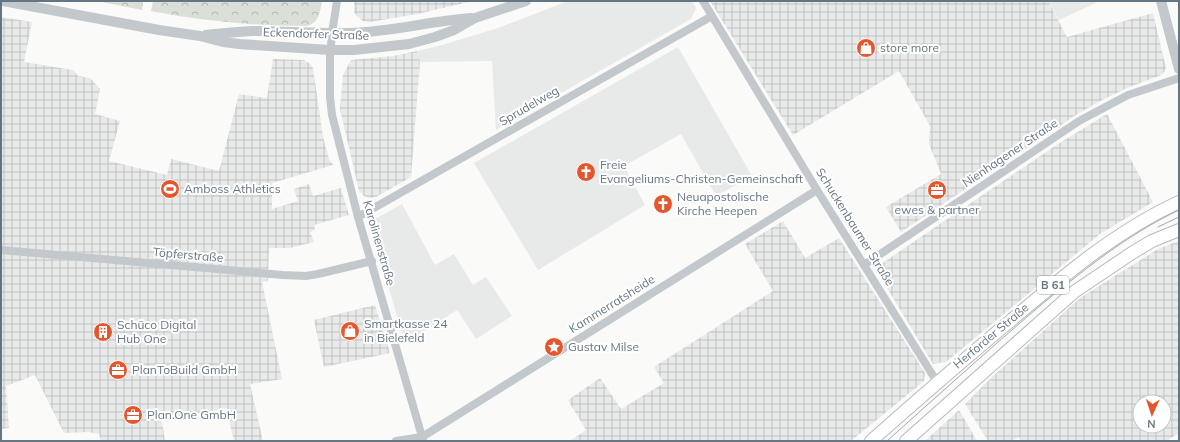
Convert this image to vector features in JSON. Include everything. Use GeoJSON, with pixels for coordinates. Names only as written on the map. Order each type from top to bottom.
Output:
{"type":"FeatureCollection","features":[{"type":"Feature","properties":{"kind":"main road","name":"Herforder Straße"},"geometry":{"type":"LineString","coordinates":[[871,441],[1063,276],[1107,243],[1147,218],[1179,202]]}},
{"type":"Feature","properties":{"kind":"main road","name":"Herforder Straße"},"geometry":{"type":"LineString","coordinates":[[906,441],[1074,292],[1152,241],[1179,230]]}},
{"type":"Feature","properties":{"kind":"street","name":"Eckendorfer Straße"},"geometry":{"type":"LineString","coordinates":[[3,1],[159,30],[200,36],[223,42],[330,50],[365,49],[409,44],[435,37],[454,30],[475,18],[526,1]]}},
{"type":"Feature","properties":{"kind":"street","name":"Karolinenstraße"},"geometry":{"type":"LineString","coordinates":[[337,1],[330,50],[331,110],[358,217],[423,439]]}},
{"type":"Feature","properties":{"kind":"street","name":"Schuckenbaumer Straße"},"geometry":{"type":"LineString","coordinates":[[703,1],[817,190],[938,382]]}},
{"type":"Feature","properties":{"kind":"street"},"geometry":{"type":"LineString","coordinates":[[1161,1],[1179,69]]}},
{"type":"Feature","properties":{"kind":"street","name":"Sprudelweg"},"geometry":{"type":"LineString","coordinates":[[358,217],[712,16]]}},
{"type":"Feature","properties":{"kind":"street","name":"Eckendorfer Straße"},"geometry":{"type":"LineString","coordinates":[[200,36],[251,31],[332,34],[387,30],[452,19],[475,18]]}},
{"type":"Feature","properties":{"kind":"street","name":"Nienhagener Straße"},"geometry":{"type":"LineString","coordinates":[[864,265],[1079,121],[1128,95],[1179,78]]}},
{"type":"Feature","properties":{"kind":"street","name":"Kammerratsheide"},"geometry":{"type":"LineString","coordinates":[[396,441],[423,439],[817,190]]}},
{"type":"Feature","properties":{"kind":"street","name":"Töpferstraße"},"geometry":{"type":"LineString","coordinates":[[1,250],[306,276],[331,272],[372,261]]}},
{"type":"Feature","properties":{"kind":"shaded area"},"geometry":{"type":"Polygon","coordinates":[[[354,1],[473,1],[417,14],[370,22],[363,21],[354,12],[354,1]]]}},
{"type":"Feature","properties":{"kind":"shaded area"},"geometry":{"type":"Polygon","coordinates":[[[568,1],[692,1],[696,8],[691,19],[496,130],[492,61],[420,62],[417,51],[498,28],[568,1]]]}},
{"type":"Feature","properties":{"kind":"shaded area"},"geometry":{"type":"Polygon","coordinates":[[[710,1],[1048,1],[1067,37],[1153,13],[1166,68],[1163,74],[1127,88],[1076,115],[901,232],[886,207],[941,174],[929,144],[930,126],[899,71],[793,135],[710,1]]]}},
{"type":"Feature","properties":{"kind":"shaded area"},"geometry":{"type":"Polygon","coordinates":[[[1048,1],[1100,1],[1059,20],[1048,1]]]}},
{"type":"Feature","properties":{"kind":"shaded area"},"geometry":{"type":"Polygon","coordinates":[[[1,17],[32,22],[24,62],[73,70],[78,76],[90,78],[100,89],[95,114],[120,121],[109,161],[167,175],[171,159],[219,171],[239,94],[267,98],[273,59],[304,60],[313,68],[323,137],[329,159],[333,165],[272,183],[272,209],[298,201],[294,189],[309,184],[313,196],[341,188],[349,215],[314,225],[315,230],[310,232],[314,242],[290,248],[269,248],[268,281],[262,282],[282,379],[250,384],[263,441],[234,441],[226,408],[162,421],[165,441],[101,441],[99,434],[88,432],[64,433],[35,375],[6,386],[9,428],[1,429],[1,17]]]}},
{"type":"Feature","properties":{"kind":"shaded area"},"geometry":{"type":"Polygon","coordinates":[[[678,47],[752,176],[716,196],[681,134],[624,166],[645,205],[538,270],[474,163],[678,47]]]}},
{"type":"Feature","properties":{"kind":"shaded area"},"geometry":{"type":"Polygon","coordinates":[[[417,51],[420,62],[411,177],[376,197],[370,198],[364,196],[359,191],[340,109],[343,75],[351,60],[393,56],[417,51]]]}},
{"type":"Feature","properties":{"kind":"shaded area"},"geometry":{"type":"Polygon","coordinates":[[[1107,114],[1153,202],[1100,234],[946,362],[933,364],[878,273],[881,264],[1058,144],[1107,114]]]}},
{"type":"Feature","properties":{"kind":"shaded area"},"geometry":{"type":"Polygon","coordinates":[[[402,204],[435,265],[454,254],[473,285],[486,277],[512,316],[476,339],[457,310],[405,344],[374,237],[375,219],[402,204]]]}},
{"type":"Feature","properties":{"kind":"shaded area"},"geometry":{"type":"Polygon","coordinates":[[[783,221],[805,258],[839,238],[925,373],[924,381],[851,441],[570,441],[586,430],[568,400],[600,378],[621,409],[664,383],[654,367],[773,291],[745,244],[783,221]]]}},
{"type":"Feature","properties":{"kind":"shaded area"},"geometry":{"type":"Polygon","coordinates":[[[1179,241],[1179,433],[1166,441],[1021,441],[1019,437],[1011,441],[988,441],[965,404],[992,377],[1080,298],[1158,249],[1179,241]]]}},
{"type":"Feature","properties":{"kind":"shaded area"},"geometry":{"type":"Polygon","coordinates":[[[375,305],[390,353],[324,367],[314,320],[375,305]]]}},
{"type":"Feature","properties":{"kind":"shaded area"},"geometry":{"type":"Polygon","coordinates":[[[959,410],[977,441],[925,441],[959,410]]]}},
{"type":"Feature","properties":{"kind":"green space"},"geometry":{"type":"Polygon","coordinates":[[[97,1],[143,1],[142,10],[97,1]]]}},
{"type":"Feature","properties":{"kind":"green space"},"geometry":{"type":"Polygon","coordinates":[[[153,1],[322,1],[320,13],[311,25],[287,26],[248,24],[170,15],[151,11],[153,1]]]}},
{"type":"Feature","properties":{"kind":"tram line"},"geometry":{"type":"LineString","coordinates":[[887,441],[1016,326],[1069,282],[1140,231],[1179,210]]}},
{"type":"Feature","properties":{"kind":"tram line"},"geometry":{"type":"LineString","coordinates":[[1158,227],[1179,217]]}},
{"type":"Feature","properties":{"kind":"place","name":"store more"},"geometry":{"type":"Point","coordinates":[866,48]}},
{"type":"Feature","properties":{"kind":"place","name":"Freie Evangeliums-Christen-Gemeinschaft"},"geometry":{"type":"Point","coordinates":[586,172]}},
{"type":"Feature","properties":{"kind":"place","name":"Amboss Athletics"},"geometry":{"type":"Point","coordinates":[170,189]}},
{"type":"Feature","properties":{"kind":"place","name":"ewes & partner"},"geometry":{"type":"Point","coordinates":[937,190]}},
{"type":"Feature","properties":{"kind":"place","name":"Neuapostolische Kirche Heepen"},"geometry":{"type":"Point","coordinates":[663,204]}},
{"type":"Feature","properties":{"kind":"place","name":"Smartkasse 24 in Bielefeld"},"geometry":{"type":"Point","coordinates":[350,331]}},
{"type":"Feature","properties":{"kind":"place","name":"Schüco Digital Hub One"},"geometry":{"type":"Point","coordinates":[103,332]}},
{"type":"Feature","properties":{"kind":"place","name":"Gustav Milse"},"geometry":{"type":"Point","coordinates":[554,347]}},
{"type":"Feature","properties":{"kind":"place","name":"PlanToBuild GmbH"},"geometry":{"type":"Point","coordinates":[118,370]}},
{"type":"Feature","properties":{"kind":"place","name":"Plan.One GmbH"},"geometry":{"type":"Point","coordinates":[133,415]}}]}
